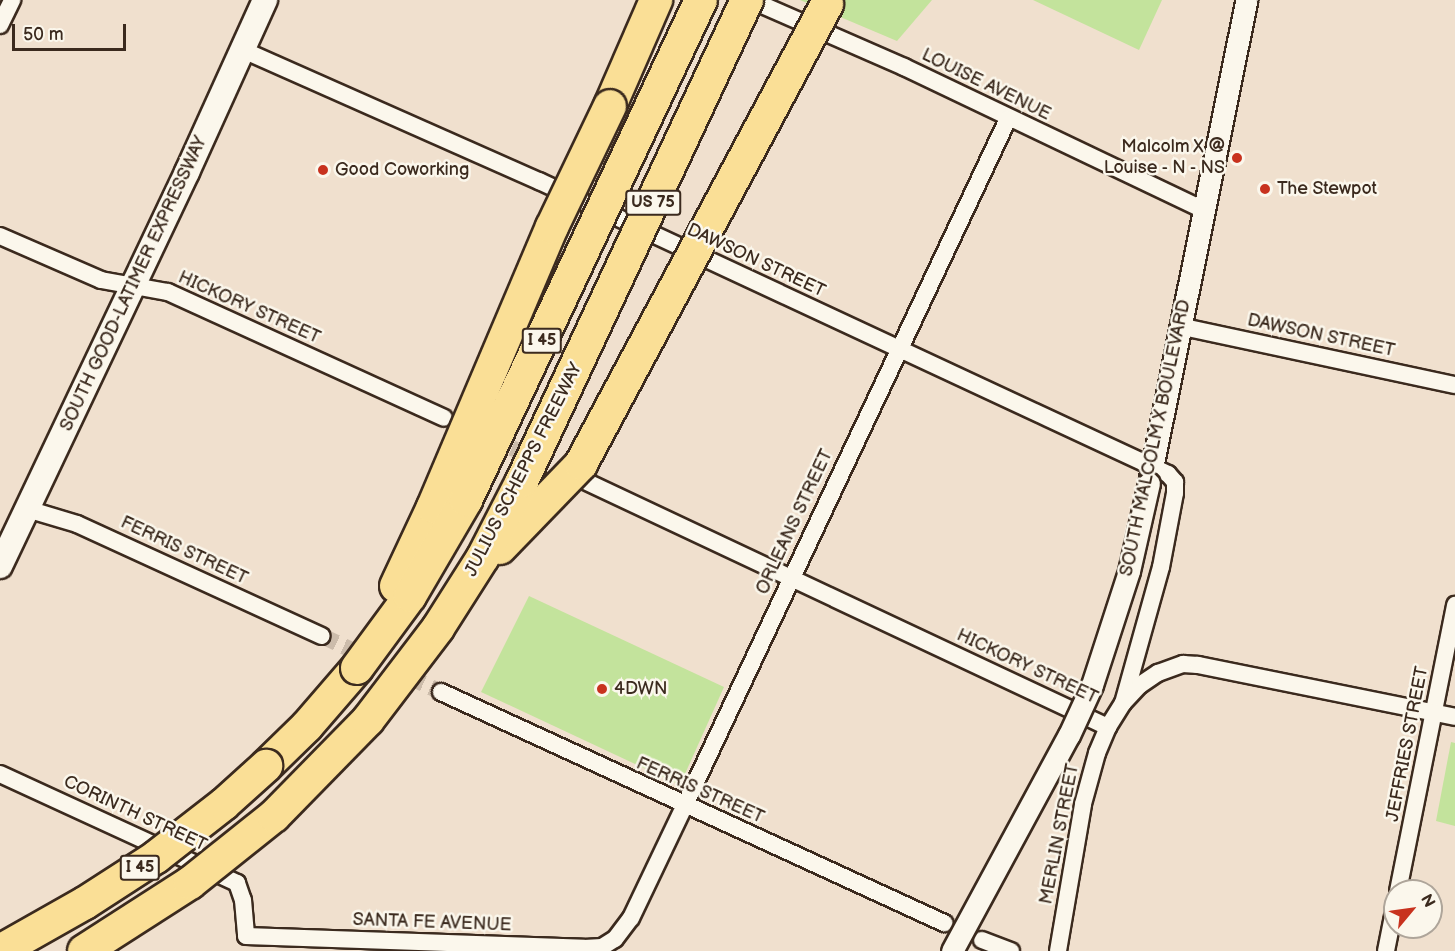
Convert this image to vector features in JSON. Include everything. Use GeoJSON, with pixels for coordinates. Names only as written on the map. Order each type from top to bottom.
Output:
{"type":"FeatureCollection","features":[{"type":"Feature","properties":{"kind":"highway"},"geometry":{"type":"LineString","coordinates":[[552,227],[598,100],[640,0]]}},
{"type":"Feature","properties":{"kind":"highway"},"geometry":{"type":"LineString","coordinates":[[357,668],[433,507],[552,227],[610,106],[656,0]]}},
{"type":"Feature","properties":{"kind":"highway","name":"I 45"},"geometry":{"type":"LineString","coordinates":[[0,951],[110,888],[203,821],[286,748],[357,668],[410,596],[466,500],[701,0]]}},
{"type":"Feature","properties":{"kind":"highway","name":"JULIUS SCHEPPS FREEWAY"},"geometry":{"type":"LineString","coordinates":[[84,951],[143,915],[213,867],[299,793],[387,698],[433,636],[468,581],[535,456],[749,0]]}},
{"type":"Feature","properties":{"kind":"highway"},"geometry":{"type":"LineString","coordinates":[[468,581],[581,464],[828,1]]}},
{"type":"Feature","properties":{"kind":"main road","name":"SOUTH GOOD-LATIMER EXPRESSWAY"},"geometry":{"type":"LineString","coordinates":[[0,566],[243,50],[262,1]]}},
{"type":"Feature","properties":{"kind":"street"},"geometry":{"type":"LineString","coordinates":[[0,25],[12,0]]}},
{"type":"Feature","properties":{"kind":"street","name":"LOUISE AVENUE"},"geometry":{"type":"LineString","coordinates":[[749,0],[904,67],[1008,119],[1202,208]]}},
{"type":"Feature","properties":{"kind":"street","name":"SOUTH MALCOLM X BOULEVARD"},"geometry":{"type":"LineString","coordinates":[[952,951],[1069,735],[1092,685],[1130,571],[1246,0]]}},
{"type":"Feature","properties":{"kind":"street","name":"DAWSON STREET"},"geometry":{"type":"LineString","coordinates":[[243,50],[539,181],[898,348],[1151,474],[1168,474],[1174,482],[1175,493],[1161,567],[1123,703]]}},
{"type":"Feature","properties":{"kind":"street","name":"ORLEANS STREET"},"geometry":{"type":"LineString","coordinates":[[615,939],[631,918],[1008,119]]}},
{"type":"Feature","properties":{"kind":"street","name":"HICKORY STREET"},"geometry":{"type":"LineString","coordinates":[[0,236],[84,274],[168,292],[444,418]]}},
{"type":"Feature","properties":{"kind":"street","name":"DAWSON STREET"},"geometry":{"type":"LineString","coordinates":[[1179,326],[1455,385]]}},
{"type":"Feature","properties":{"kind":"street","name":"HICKORY STREET"},"geometry":{"type":"LineString","coordinates":[[587,482],[1108,727],[1123,703],[1140,685],[1158,673],[1183,664],[1197,664],[1455,717]]}},
{"type":"Feature","properties":{"kind":"street","name":"FERRIS STREET"},"geometry":{"type":"LineString","coordinates":[[27,509],[77,524],[322,636]]}},
{"type":"Feature","properties":{"kind":"street","name":"JEFFRIES STREET"},"geometry":{"type":"LineString","coordinates":[[1400,879],[1455,605]]}},
{"type":"Feature","properties":{"kind":"street","name":"FERRIS STREET"},"geometry":{"type":"LineString","coordinates":[[441,692],[944,923]]}},
{"type":"Feature","properties":{"kind":"street","name":"MERLIN STREET"},"geometry":{"type":"LineString","coordinates":[[1058,951],[1087,788],[1108,727]]}},
{"type":"Feature","properties":{"kind":"street","name":"CORINTH STREET"},"geometry":{"type":"LineString","coordinates":[[0,774],[237,883],[243,900],[246,936]]}},
{"type":"Feature","properties":{"kind":"street","name":"SANTA FE AVENUE"},"geometry":{"type":"LineString","coordinates":[[246,936],[584,948],[602,947],[615,939]]}},
{"type":"Feature","properties":{"kind":"street"},"geometry":{"type":"LineString","coordinates":[[982,940],[1011,951]]}},
{"type":"Feature","properties":{"kind":"green space"},"geometry":{"type":"Polygon","coordinates":[[[800,0],[932,0],[897,41],[800,0]]]}},
{"type":"Feature","properties":{"kind":"green space"},"geometry":{"type":"Polygon","coordinates":[[[1033,0],[1162,0],[1139,50],[1033,0]]]}},
{"type":"Feature","properties":{"kind":"green space","name":"4DWN"},"geometry":{"type":"Polygon","coordinates":[[[529,596],[724,687],[680,785],[481,692],[529,596]]]}},
{"type":"Feature","properties":{"kind":"green space"},"geometry":{"type":"Polygon","coordinates":[[[1451,742],[1455,743],[1455,826],[1436,821],[1451,742]]]}},
{"type":"Feature","properties":{"kind":"tunnel"},"geometry":{"type":"LineString","coordinates":[[490,438],[576,477]]}},
{"type":"Feature","properties":{"kind":"tunnel"},"geometry":{"type":"LineString","coordinates":[[322,636],[441,692]]}},
{"type":"Feature","properties":{"kind":"place","name":"Malcolm X @ Louise - N - NS"},"geometry":{"type":"Point","coordinates":[1237,158]}},
{"type":"Feature","properties":{"kind":"place","name":"Good Coworking"},"geometry":{"type":"Point","coordinates":[323,170]}},
{"type":"Feature","properties":{"kind":"place","name":"The Stewpot"},"geometry":{"type":"Point","coordinates":[1265,189]}},
{"type":"Feature","properties":{"kind":"place","name":"4DWN"},"geometry":{"type":"Point","coordinates":[602,689]}}]}
